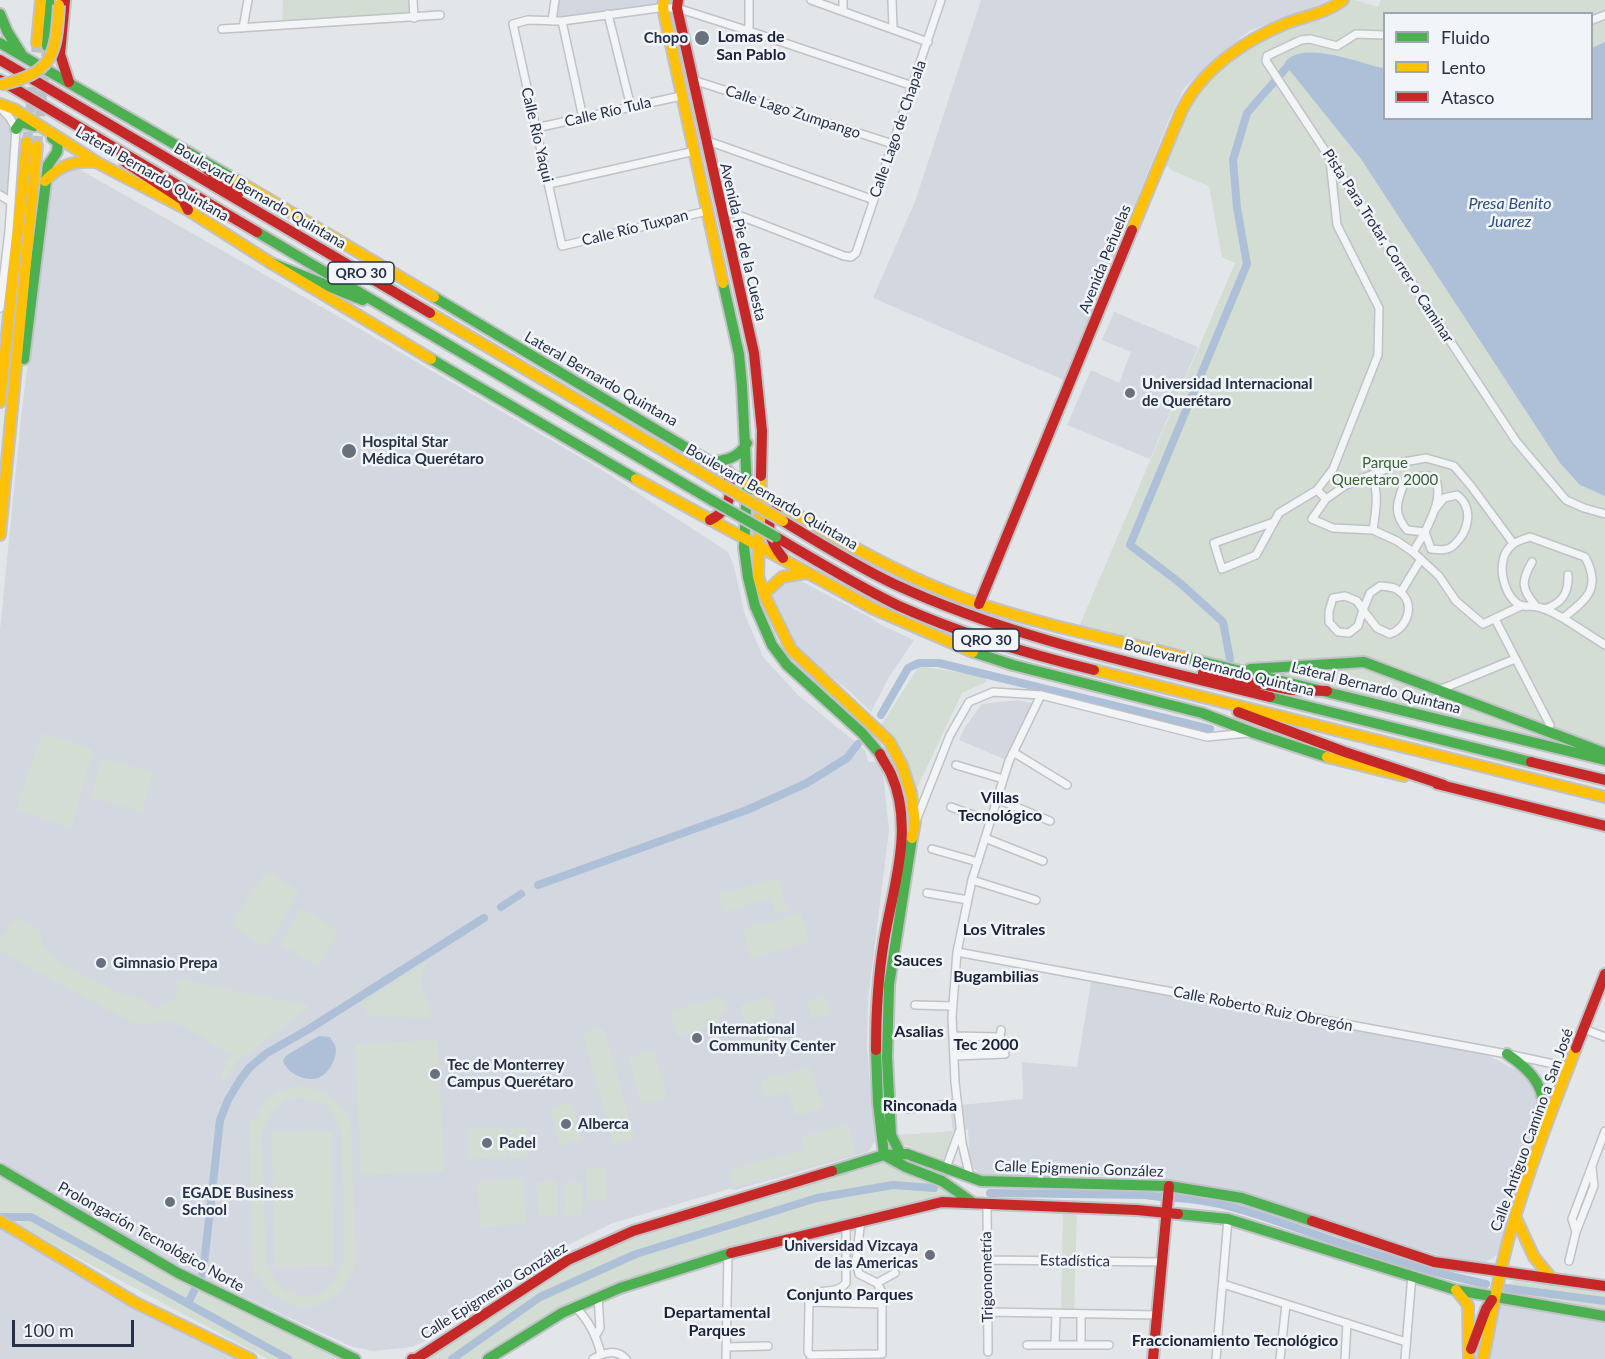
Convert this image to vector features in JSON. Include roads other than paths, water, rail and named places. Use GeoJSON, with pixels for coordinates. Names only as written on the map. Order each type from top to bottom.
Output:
{"type":"FeatureCollection","features":[{"type":"Feature","properties":{"kind":"main road"},"geometry":{"type":"LineString","coordinates":[[41,0],[42,45],[58,1]]}},
{"type":"Feature","properties":{"kind":"main road","name":"Avenida Peñuelas"},"geometry":{"type":"LineString","coordinates":[[979,604],[1173,131],[1190,95],[1213,70],[1256,38],[1288,23],[1335,6],[1343,0]]}},
{"type":"Feature","properties":{"kind":"main road"},"geometry":{"type":"LineString","coordinates":[[58,1],[60,54],[69,82]]}},
{"type":"Feature","properties":{"kind":"main road"},"geometry":{"type":"LineString","coordinates":[[0,86],[20,82],[39,74],[53,54],[58,32],[58,1]]}},
{"type":"Feature","properties":{"kind":"main road","name":"Avenida Pie de la Cuesta"},"geometry":{"type":"LineString","coordinates":[[663,4],[681,96],[739,354],[747,443],[744,538],[753,576]]}},
{"type":"Feature","properties":{"kind":"main road","name":"Avenida Pie de la Cuesta"},"geometry":{"type":"LineString","coordinates":[[677,4],[757,373],[762,431],[762,493],[759,547],[753,576]]}},
{"type":"Feature","properties":{"kind":"main road"},"geometry":{"type":"LineString","coordinates":[[0,14],[7,31],[24,58]]}},
{"type":"Feature","properties":{"kind":"main road","name":"Lateral Bernardo Quintana"},"geometry":{"type":"LineString","coordinates":[[0,43],[762,493],[908,574],[979,604],[1218,675]]}},
{"type":"Feature","properties":{"kind":"main road","name":"Boulevard Bernardo Quintana"},"geometry":{"type":"LineString","coordinates":[[0,60],[839,555],[909,591],[1005,627],[1075,648],[1160,669],[1218,675]]}},
{"type":"Feature","properties":{"kind":"main road","name":"QRO 30"},"geometry":{"type":"LineString","coordinates":[[0,80],[713,501],[839,574],[900,606],[998,644],[1059,662],[1192,694],[1233,707],[1605,797]]}},
{"type":"Feature","properties":{"kind":"main road","name":"Lateral Bernardo Quintana"},"geometry":{"type":"LineString","coordinates":[[0,106],[14,109],[98,163],[188,210],[271,264],[596,457],[805,573],[887,615],[969,651],[1013,665],[1202,713],[1254,733],[1338,760],[1605,826]]}},
{"type":"Feature","properties":{"kind":"main road"},"geometry":{"type":"LineString","coordinates":[[12,422],[28,335],[45,182],[48,165],[58,152],[58,142],[26,122],[21,122],[16,129]]}},
{"type":"Feature","properties":{"kind":"main road"},"geometry":{"type":"LineString","coordinates":[[92,135],[113,155],[183,200],[188,210]]}},
{"type":"Feature","properties":{"kind":"main road"},"geometry":{"type":"LineString","coordinates":[[0,402],[32,144],[12,422],[0,535]]}},
{"type":"Feature","properties":{"kind":"main road"},"geometry":{"type":"LineString","coordinates":[[182,149],[263,215]]}},
{"type":"Feature","properties":{"kind":"main road"},"geometry":{"type":"LineString","coordinates":[[45,182],[54,171],[76,160],[98,163]]}},
{"type":"Feature","properties":{"kind":"main road"},"geometry":{"type":"LineString","coordinates":[[271,264],[397,314]]}},
{"type":"Feature","properties":{"kind":"main road"},"geometry":{"type":"LineString","coordinates":[[713,462],[735,458],[747,443]]}},
{"type":"Feature","properties":{"kind":"main road"},"geometry":{"type":"LineString","coordinates":[[710,520],[725,511],[730,499],[731,480],[728,471]]}},
{"type":"Feature","properties":{"kind":"main road"},"geometry":{"type":"LineString","coordinates":[[781,504],[771,514],[770,541],[787,563]]}},
{"type":"Feature","properties":{"kind":"main road"},"geometry":{"type":"LineString","coordinates":[[764,594],[782,577],[805,573]]}},
{"type":"Feature","properties":{"kind":"main road"},"geometry":{"type":"LineString","coordinates":[[753,576],[791,649],[889,741],[905,774],[910,793],[915,823],[894,945],[887,1057],[891,1135],[900,1154]]}},
{"type":"Feature","properties":{"kind":"main road"},"geometry":{"type":"LineString","coordinates":[[753,576],[762,625],[772,645],[787,665],[879,751],[899,796],[903,823],[902,833],[877,1000],[876,1057],[884,1155],[942,1181],[972,1202]]}},
{"type":"Feature","properties":{"kind":"main road"},"geometry":{"type":"LineString","coordinates":[[1218,675],[1236,676],[1361,661],[1605,753]]}},
{"type":"Feature","properties":{"kind":"main road","name":"Lateral Bernardo Quintana"},"geometry":{"type":"LineString","coordinates":[[1236,676],[1292,690],[1327,691],[1605,760]]}},
{"type":"Feature","properties":{"kind":"main road","name":"Boulevard Bernardo Quintana"},"geometry":{"type":"LineString","coordinates":[[1236,676],[1605,780]]}},
{"type":"Feature","properties":{"kind":"main road"},"geometry":{"type":"LineString","coordinates":[[1233,707],[1345,752],[1444,785]]}},
{"type":"Feature","properties":{"kind":"main road"},"geometry":{"type":"LineString","coordinates":[[1589,822],[1605,835]]}},
{"type":"Feature","properties":{"kind":"main road","name":"Calle Antiguo Camino a San José"},"geometry":{"type":"LineString","coordinates":[[1483,1359],[1499,1274],[1515,1216],[1568,1067],[1605,974]]}},
{"type":"Feature","properties":{"kind":"main road"},"geometry":{"type":"LineString","coordinates":[[1507,1054],[1526,1066],[1541,1084],[1546,1107],[1546,1129]]}},
{"type":"Feature","properties":{"kind":"main road","name":"Calle Epigmenio González"},"geometry":{"type":"LineString","coordinates":[[412,1359],[416,1359],[568,1260],[633,1231],[884,1155],[900,1154],[907,1154],[987,1181],[1169,1186],[1242,1198],[1434,1262],[1499,1274],[1605,1286]]}},
{"type":"Feature","properties":{"kind":"main road","name":"Prolongación Tecnológico Norte"},"geometry":{"type":"LineString","coordinates":[[0,1169],[178,1273],[355,1359]]}},
{"type":"Feature","properties":{"kind":"main road"},"geometry":{"type":"LineString","coordinates":[[1153,1359],[1169,1186]]}},
{"type":"Feature","properties":{"kind":"main road"},"geometry":{"type":"LineString","coordinates":[[488,1359],[575,1307],[598,1296],[728,1253],[942,1202],[1166,1213],[1228,1219],[1456,1290],[1605,1316]]}},
{"type":"Feature","properties":{"kind":"main road"},"geometry":{"type":"LineString","coordinates":[[1515,1216],[1526,1247],[1539,1266],[1552,1279]]}},
{"type":"Feature","properties":{"kind":"main road"},"geometry":{"type":"LineString","coordinates":[[0,1221],[136,1303],[251,1359]]}},
{"type":"Feature","properties":{"kind":"main road"},"geometry":{"type":"LineString","coordinates":[[1456,1290],[1468,1305],[1469,1357]]}},
{"type":"Feature","properties":{"kind":"main road"},"geometry":{"type":"LineString","coordinates":[[1469,1357],[1482,1318],[1494,1297]]}},
{"type":"Feature","properties":{"kind":"street"},"geometry":{"type":"LineString","coordinates":[[243,28],[248,0]]}},
{"type":"Feature","properties":{"kind":"street"},"geometry":{"type":"LineString","coordinates":[[412,0],[414,18]]}},
{"type":"Feature","properties":{"kind":"street"},"geometry":{"type":"LineString","coordinates":[[555,0],[552,21],[663,4],[677,4],[749,31],[913,86]]}},
{"type":"Feature","properties":{"kind":"street"},"geometry":{"type":"LineString","coordinates":[[749,0],[749,31]]}},
{"type":"Feature","properties":{"kind":"street"},"geometry":{"type":"LineString","coordinates":[[811,0],[927,42]]}},
{"type":"Feature","properties":{"kind":"street"},"geometry":{"type":"LineString","coordinates":[[843,0],[843,11]]}},
{"type":"Feature","properties":{"kind":"street"},"geometry":{"type":"LineString","coordinates":[[892,0],[892,29]]}},
{"type":"Feature","properties":{"kind":"street"},"geometry":{"type":"LineString","coordinates":[[937,0],[937,14]]}},
{"type":"Feature","properties":{"kind":"street","name":"Calle Lago de Chapala"},"geometry":{"type":"LineString","coordinates":[[720,208],[844,256],[851,257],[856,253],[941,0]]}},
{"type":"Feature","properties":{"kind":"street"},"geometry":{"type":"LineString","coordinates":[[608,14],[631,107]]}},
{"type":"Feature","properties":{"kind":"street"},"geometry":{"type":"LineString","coordinates":[[222,29],[440,15]]}},
{"type":"Feature","properties":{"kind":"street","name":"Calle Río Yaqui"},"geometry":{"type":"LineString","coordinates":[[552,21],[528,20],[513,24],[562,246]]}},
{"type":"Feature","properties":{"kind":"street"},"geometry":{"type":"LineString","coordinates":[[562,21],[583,118]]}},
{"type":"Feature","properties":{"kind":"street","name":"Pista Para Trotar, Correr o Caminar"},"geometry":{"type":"LineString","coordinates":[[1383,35],[1360,33],[1335,46],[1310,39],[1301,40],[1267,56],[1266,61],[1516,441],[1566,500],[1605,514]]}},
{"type":"Feature","properties":{"kind":"street","name":"Calle Lago Zumpango"},"geometry":{"type":"LineString","coordinates":[[693,80],[893,144]]}},
{"type":"Feature","properties":{"kind":"street","name":"Calle Río Tula"},"geometry":{"type":"LineString","coordinates":[[536,128],[681,96]]}},
{"type":"Feature","properties":{"kind":"street"},"geometry":{"type":"LineString","coordinates":[[0,106],[16,129],[9,231],[0,308]]}},
{"type":"Feature","properties":{"kind":"street"},"geometry":{"type":"LineString","coordinates":[[705,140],[873,200]]}},
{"type":"Feature","properties":{"kind":"street"},"geometry":{"type":"LineString","coordinates":[[549,184],[695,151]]}},
{"type":"Feature","properties":{"kind":"street"},"geometry":{"type":"LineString","coordinates":[[1274,522],[1214,543],[1222,568],[1256,555],[1279,513],[1317,490],[1333,469],[1378,355],[1378,308],[1336,225],[1329,157]]}},
{"type":"Feature","properties":{"kind":"street"},"geometry":{"type":"LineString","coordinates":[[0,195],[11,202]]}},
{"type":"Feature","properties":{"kind":"street","name":"Calle Río Tuxpan"},"geometry":{"type":"LineString","coordinates":[[562,246],[708,211]]}},
{"type":"Feature","properties":{"kind":"street"},"geometry":{"type":"LineString","coordinates":[[0,228],[9,231]]}},
{"type":"Feature","properties":{"kind":"street"},"geometry":{"type":"LineString","coordinates":[[1513,543],[1454,466],[1426,458],[1404,462],[1346,484],[1326,499],[1312,519],[1333,528],[1373,530],[1413,552],[1439,576],[1456,601],[1483,624],[1521,606]]}},
{"type":"Feature","properties":{"kind":"street"},"geometry":{"type":"LineString","coordinates":[[1372,475],[1378,503],[1373,530]]}},
{"type":"Feature","properties":{"kind":"street"},"geometry":{"type":"LineString","coordinates":[[1413,552],[1425,532],[1436,508],[1439,494],[1437,483],[1428,476],[1413,477],[1405,482],[1398,501],[1398,519],[1407,530],[1425,532]]}},
{"type":"Feature","properties":{"kind":"street"},"geometry":{"type":"LineString","coordinates":[[1317,490],[1326,499]]}},
{"type":"Feature","properties":{"kind":"street"},"geometry":{"type":"LineString","coordinates":[[1425,532],[1431,549],[1442,550],[1453,546],[1464,531],[1468,515],[1466,502],[1456,495],[1450,496],[1444,498],[1436,508]]}},
{"type":"Feature","properties":{"kind":"street"},"geometry":{"type":"LineString","coordinates":[[1563,618],[1584,602],[1593,585],[1592,570],[1585,557],[1530,537],[1513,543],[1506,551],[1502,563],[1504,583],[1509,597],[1521,606],[1552,607],[1564,598],[1569,584],[1568,574]]}},
{"type":"Feature","properties":{"kind":"street"},"geometry":{"type":"LineString","coordinates":[[1401,591],[1421,559]]}},
{"type":"Feature","properties":{"kind":"street"},"geometry":{"type":"LineString","coordinates":[[1532,562],[1525,574],[1523,586],[1529,599],[1540,608],[1563,618],[1605,645]]}},
{"type":"Feature","properties":{"kind":"street"},"geometry":{"type":"LineString","coordinates":[[1401,591],[1392,587],[1380,586],[1370,592],[1363,610],[1358,626],[1349,633],[1338,632],[1329,622],[1329,611],[1333,598],[1345,596],[1357,601],[1363,610],[1377,628],[1390,634],[1399,631],[1406,622],[1409,610],[1401,591]]}},
{"type":"Feature","properties":{"kind":"street"},"geometry":{"type":"LineString","coordinates":[[1495,619],[1550,725]]}},
{"type":"Feature","properties":{"kind":"street"},"geometry":{"type":"LineString","coordinates":[[1437,691],[1515,659]]}},
{"type":"Feature","properties":{"kind":"street"},"geometry":{"type":"LineString","coordinates":[[915,823],[950,735],[969,702],[993,692],[1041,695],[1207,737],[1254,733]]}},
{"type":"Feature","properties":{"kind":"street"},"geometry":{"type":"LineString","coordinates":[[970,1177],[960,1130],[952,1036],[957,952],[972,880],[1003,779],[1013,752],[1041,695]]}},
{"type":"Feature","properties":{"kind":"street"},"geometry":{"type":"LineString","coordinates":[[1013,752],[1067,785]]}},
{"type":"Feature","properties":{"kind":"street"},"geometry":{"type":"LineString","coordinates":[[956,765],[1003,779]]}},
{"type":"Feature","properties":{"kind":"street"},"geometry":{"type":"LineString","coordinates":[[997,799],[1050,821]]}},
{"type":"Feature","properties":{"kind":"street"},"geometry":{"type":"LineString","coordinates":[[951,807],[990,821]]}},
{"type":"Feature","properties":{"kind":"street"},"geometry":{"type":"LineString","coordinates":[[985,838],[1043,861]]}},
{"type":"Feature","properties":{"kind":"street"},"geometry":{"type":"LineString","coordinates":[[932,849],[978,862]]}},
{"type":"Feature","properties":{"kind":"street"},"geometry":{"type":"LineString","coordinates":[[972,880],[1036,900]]}},
{"type":"Feature","properties":{"kind":"street"},"geometry":{"type":"LineString","coordinates":[[927,893],[968,900]]}},
{"type":"Feature","properties":{"kind":"street","name":"Calle Roberto Ruiz Obregón"},"geometry":{"type":"LineString","coordinates":[[957,952],[1568,1067]]}},
{"type":"Feature","properties":{"kind":"street"},"geometry":{"type":"LineString","coordinates":[[915,1005],[952,1006]]}},
{"type":"Feature","properties":{"kind":"street"},"geometry":{"type":"LineString","coordinates":[[1584,1029],[1605,1037]]}},
{"type":"Feature","properties":{"kind":"street"},"geometry":{"type":"LineString","coordinates":[[952,1036],[1000,1037],[1001,1030]]}},
{"type":"Feature","properties":{"kind":"street"},"geometry":{"type":"LineString","coordinates":[[954,1056],[1005,1054]]}},
{"type":"Feature","properties":{"kind":"street"},"geometry":{"type":"LineString","coordinates":[[908,1109],[957,1103]]}},
{"type":"Feature","properties":{"kind":"street"},"geometry":{"type":"LineString","coordinates":[[946,1168],[960,1130]]}},
{"type":"Feature","properties":{"kind":"street"},"geometry":{"type":"LineString","coordinates":[[1569,1261],[1576,1232],[1572,1218],[1605,1131]]}},
{"type":"Feature","properties":{"kind":"street","name":"Trigonometría"},"geometry":{"type":"LineString","coordinates":[[987,1203],[988,1352]]}},
{"type":"Feature","properties":{"kind":"street"},"geometry":{"type":"LineString","coordinates":[[1216,1359],[1228,1219]]}},
{"type":"Feature","properties":{"kind":"street"},"geometry":{"type":"LineString","coordinates":[[846,1224],[846,1283],[842,1288],[817,1291],[812,1295],[809,1302],[808,1352],[810,1355],[882,1354],[882,1292],[877,1283],[859,1274],[856,1260],[861,1220]]}},
{"type":"Feature","properties":{"kind":"street"},"geometry":{"type":"LineString","coordinates":[[726,1359],[728,1253]]}},
{"type":"Feature","properties":{"kind":"street"},"geometry":{"type":"LineString","coordinates":[[846,1260],[856,1260]]}},
{"type":"Feature","properties":{"kind":"street","name":"Estadística"},"geometry":{"type":"LineString","coordinates":[[987,1260],[1162,1263]]}},
{"type":"Feature","properties":{"kind":"street"},"geometry":{"type":"LineString","coordinates":[[877,1283],[894,1273]]}},
{"type":"Feature","properties":{"kind":"street"},"geometry":{"type":"LineString","coordinates":[[1405,1359],[1412,1275]]}},
{"type":"Feature","properties":{"kind":"street"},"geometry":{"type":"LineString","coordinates":[[1222,1284],[1406,1342]]}},
{"type":"Feature","properties":{"kind":"street"},"geometry":{"type":"LineString","coordinates":[[596,1335],[600,1328],[598,1296]]}},
{"type":"Feature","properties":{"kind":"street"},"geometry":{"type":"LineString","coordinates":[[809,1302],[881,1304]]}},
{"type":"Feature","properties":{"kind":"street"},"geometry":{"type":"LineString","coordinates":[[1280,1359],[1286,1304]]}},
{"type":"Feature","properties":{"kind":"street"},"geometry":{"type":"LineString","coordinates":[[575,1307],[586,1317],[596,1335],[601,1354]]}},
{"type":"Feature","properties":{"kind":"street"},"geometry":{"type":"LineString","coordinates":[[988,1312],[1157,1315]]}},
{"type":"Feature","properties":{"kind":"street"},"geometry":{"type":"LineString","coordinates":[[1055,1345],[1056,1314]]}},
{"type":"Feature","properties":{"kind":"street"},"geometry":{"type":"LineString","coordinates":[[1081,1314],[1081,1345]]}},
{"type":"Feature","properties":{"kind":"street"},"geometry":{"type":"LineString","coordinates":[[1345,1359],[1347,1323]]}},
{"type":"Feature","properties":{"kind":"street"},"geometry":{"type":"LineString","coordinates":[[1027,1345],[1109,1346]]}},
{"type":"Feature","properties":{"kind":"street"},"geometry":{"type":"LineString","coordinates":[[726,1347],[768,1346]]}},
{"type":"Feature","properties":{"kind":"street"},"geometry":{"type":"LineString","coordinates":[[594,1359],[601,1354],[617,1353],[626,1359]]}},
{"type":"Feature","properties":{"kind":"water","name":"Presa Benito Juarez"},"geometry":{"type":"Polygon","coordinates":[[[1605,42],[1605,496],[1580,485],[1560,463],[1361,159],[1285,62],[1293,55],[1318,53],[1383,68],[1383,120],[1593,120],[1593,48],[1605,42]]]}},
{"type":"Feature","properties":{"kind":"water"},"geometry":{"type":"Polygon","coordinates":[[[319,1036],[330,1037],[335,1045],[336,1054],[329,1069],[318,1078],[307,1079],[288,1069],[283,1060],[287,1055],[319,1036]]]}},
{"type":"Feature","properties":{"kind":"waterway"},"geometry":{"type":"LineString","coordinates":[[1230,659],[1223,622],[1180,583],[1130,545],[1247,264],[1237,208],[1233,160],[1247,113],[1287,67]]}},
{"type":"Feature","properties":{"kind":"waterway"},"geometry":{"type":"LineString","coordinates":[[881,715],[908,668],[919,663],[939,663],[1210,729]]}},
{"type":"Feature","properties":{"kind":"waterway"},"geometry":{"type":"LineString","coordinates":[[538,885],[747,810],[807,783],[847,758],[858,744]]}},
{"type":"Feature","properties":{"kind":"waterway"},"geometry":{"type":"LineString","coordinates":[[501,907],[521,894]]}},
{"type":"Feature","properties":{"kind":"waterway"},"geometry":{"type":"LineString","coordinates":[[188,1303],[203,1273],[220,1120],[240,1080],[250,1067],[267,1053],[309,1029],[484,918]]}},
{"type":"Feature","properties":{"kind":"waterway"},"geometry":{"type":"LineString","coordinates":[[452,1359],[540,1297],[636,1254],[817,1198],[893,1185],[934,1188]]}},
{"type":"Feature","properties":{"kind":"waterway"},"geometry":{"type":"LineString","coordinates":[[990,1193],[1160,1197]]}},
{"type":"Feature","properties":{"kind":"waterway"},"geometry":{"type":"LineString","coordinates":[[1176,1198],[1229,1206],[1399,1262],[1486,1284]]}},
{"type":"Feature","properties":{"kind":"waterway"},"geometry":{"type":"LineString","coordinates":[[0,1217],[31,1217],[288,1359]]}},
{"type":"Feature","properties":{"kind":"waterway"},"geometry":{"type":"LineString","coordinates":[[1505,1288],[1605,1301]]}},
{"type":"Feature","properties":{"kind":"tunnel"},"geometry":{"type":"LineString","coordinates":[[27,142],[37,43]]}},
{"type":"Feature","properties":{"kind":"tunnel"},"geometry":{"type":"LineString","coordinates":[[37,146],[47,46]]}},
{"type":"Feature","properties":{"kind":"place","name":"Chopo"},"geometry":{"type":"Point","coordinates":[702,38]}},
{"type":"Feature","properties":{"kind":"place","name":"Universidad Internacional de Querétaro"},"geometry":{"type":"Point","coordinates":[1130,393]}},
{"type":"Feature","properties":{"kind":"place","name":"Hospital Star Médica Querétaro"},"geometry":{"type":"Point","coordinates":[349,451]}},
{"type":"Feature","properties":{"kind":"place","name":"Gimnasio Prepa"},"geometry":{"type":"Point","coordinates":[101,963]}},
{"type":"Feature","properties":{"kind":"place","name":"International Community Center"},"geometry":{"type":"Point","coordinates":[697,1038]}},
{"type":"Feature","properties":{"kind":"place","name":"Tec de Monterrey Campus Querétaro"},"geometry":{"type":"Point","coordinates":[435,1074]}},
{"type":"Feature","properties":{"kind":"place","name":"Alberca"},"geometry":{"type":"Point","coordinates":[566,1124]}},
{"type":"Feature","properties":{"kind":"place","name":"Padel"},"geometry":{"type":"Point","coordinates":[487,1143]}},
{"type":"Feature","properties":{"kind":"place","name":"EGADE Business School"},"geometry":{"type":"Point","coordinates":[170,1202]}},
{"type":"Feature","properties":{"kind":"place","name":"Universidad Vizcaya de las Americas"},"geometry":{"type":"Point","coordinates":[930,1255]}},
{"type":"Feature","properties":{"kind":"district","name":"Lomas de San Pablo"},"geometry":{"type":"Point","coordinates":[751,46]}},
{"type":"Feature","properties":{"kind":"district","name":"Villas Tecnológico"},"geometry":{"type":"Point","coordinates":[1000,807]}},
{"type":"Feature","properties":{"kind":"district","name":"Los Vitrales"},"geometry":{"type":"Point","coordinates":[1004,930]}},
{"type":"Feature","properties":{"kind":"district","name":"Sauces"},"geometry":{"type":"Point","coordinates":[918,961]}},
{"type":"Feature","properties":{"kind":"district","name":"Bugambilias"},"geometry":{"type":"Point","coordinates":[996,977]}},
{"type":"Feature","properties":{"kind":"district","name":"Asalias"},"geometry":{"type":"Point","coordinates":[919,1032]}},
{"type":"Feature","properties":{"kind":"district","name":"Tec 2000"},"geometry":{"type":"Point","coordinates":[986,1045]}},
{"type":"Feature","properties":{"kind":"district","name":"Rinconada"},"geometry":{"type":"Point","coordinates":[920,1106]}},
{"type":"Feature","properties":{"kind":"district","name":"Conjunto Parques"},"geometry":{"type":"Point","coordinates":[850,1295]}},
{"type":"Feature","properties":{"kind":"district","name":"Departamental Parques"},"geometry":{"type":"Point","coordinates":[717,1322]}},
{"type":"Feature","properties":{"kind":"district","name":"Fraccionamiento Tecnológico"},"geometry":{"type":"Point","coordinates":[1235,1341]}},
{"type":"Feature","properties":{"kind":"park label","name":"Parque Queretaro 2000"},"geometry":{"type":"Point","coordinates":[1385,472]}}]}
